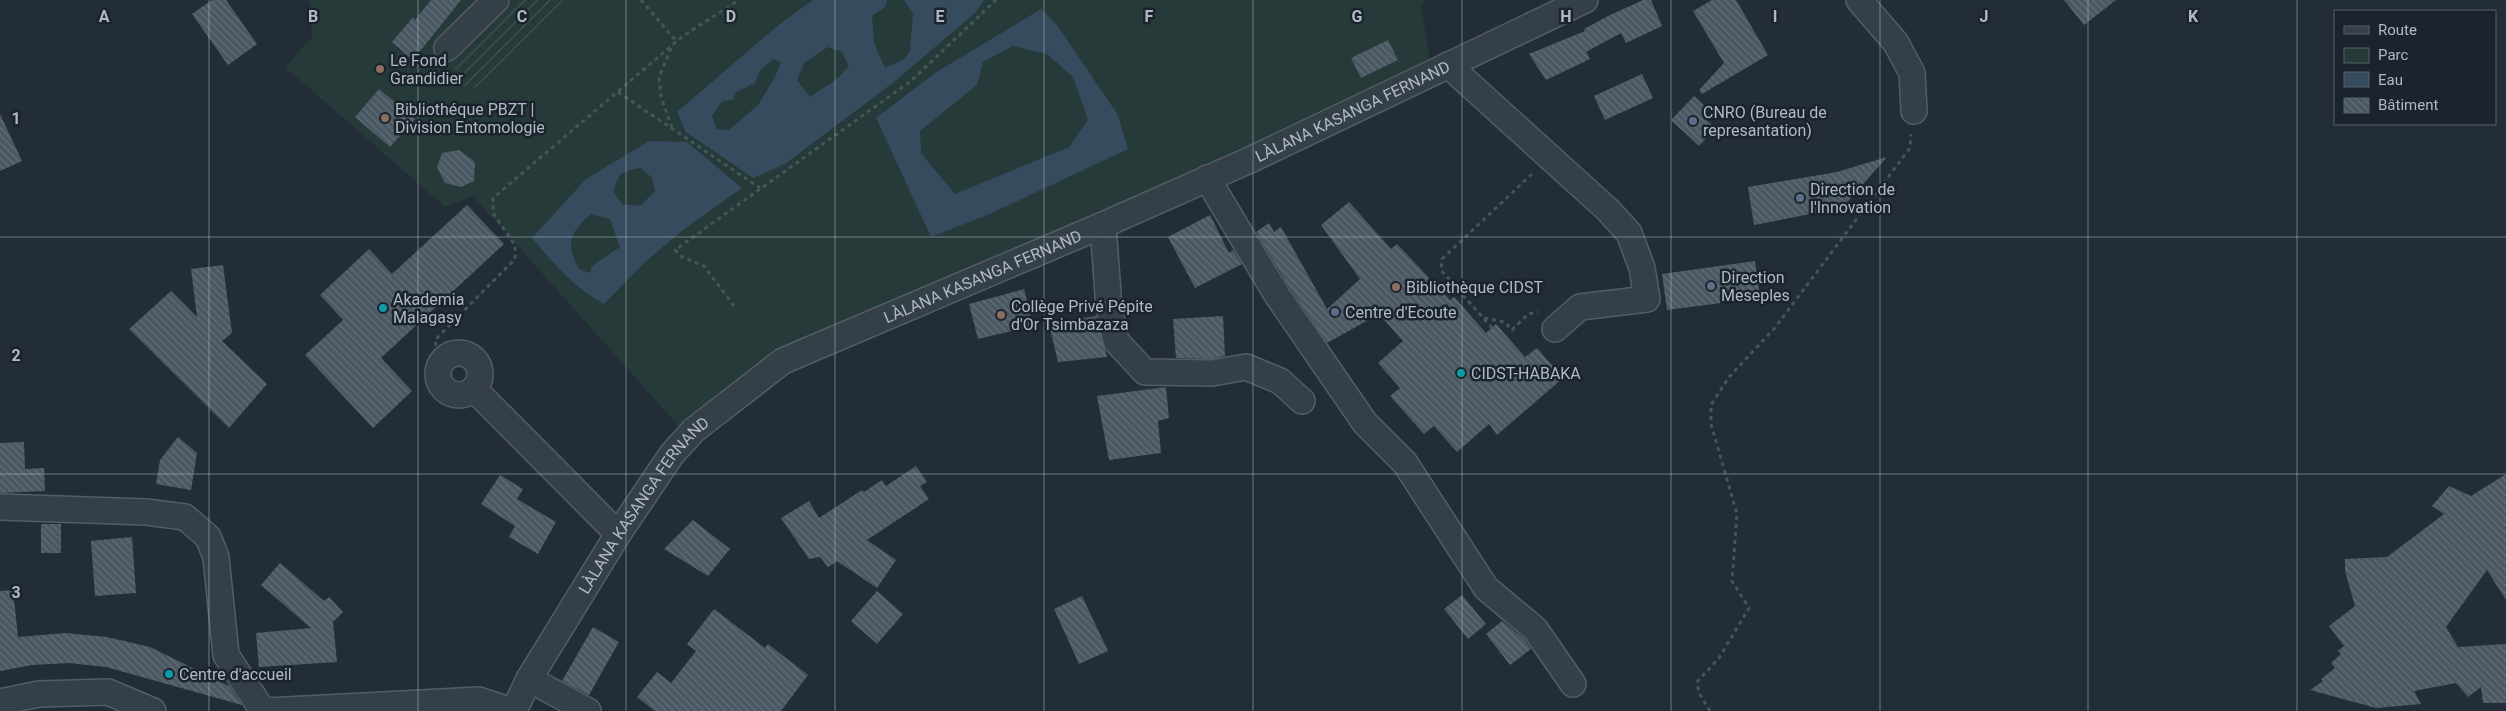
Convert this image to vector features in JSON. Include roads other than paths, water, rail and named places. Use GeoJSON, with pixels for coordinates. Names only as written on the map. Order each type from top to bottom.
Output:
{"type":"FeatureCollection","features":[{"type":"Feature","properties":{"kind":"street"},"geometry":{"type":"LineString","coordinates":[[447,48],[496,0]]}},
{"type":"Feature","properties":{"kind":"street","name":"LÀLANA KASANGA FERNAND"},"geometry":{"type":"LineString","coordinates":[[513,711],[529,678],[618,534],[672,454],[694,430],[783,361],[1103,225],[1585,0]]}},
{"type":"Feature","properties":{"kind":"street"},"geometry":{"type":"LineString","coordinates":[[1859,0],[1896,43],[1912,73],[1914,111]]}},
{"type":"Feature","properties":{"kind":"street"},"geometry":{"type":"LineString","coordinates":[[1448,65],[1608,210],[1629,233],[1642,268],[1647,299],[1580,307],[1555,329]]}},
{"type":"Feature","properties":{"kind":"street"},"geometry":{"type":"LineString","coordinates":[[1207,178],[1276,295],[1365,423],[1405,463],[1486,588],[1535,629],[1573,684]]}},
{"type":"Feature","properties":{"kind":"street"},"geometry":{"type":"LineString","coordinates":[[1103,225],[1109,308],[1116,341],[1145,372],[1212,373],[1246,367],[1280,381],[1302,401]]}},
{"type":"Feature","properties":{"kind":"street"},"geometry":{"type":"LineString","coordinates":[[444,358],[439,368],[439,378],[449,392],[464,394],[475,390],[618,534]]}},
{"type":"Feature","properties":{"kind":"street"},"geometry":{"type":"LineString","coordinates":[[0,507],[146,512],[185,518],[208,537],[216,557],[226,655],[265,711],[479,700],[513,711]]}},
{"type":"Feature","properties":{"kind":"street"},"geometry":{"type":"LineString","coordinates":[[529,678],[588,711]]}},
{"type":"Feature","properties":{"kind":"street"},"geometry":{"type":"LineString","coordinates":[[0,702],[40,694],[108,692],[153,711]]}},
{"type":"Feature","properties":{"kind":"water"},"geometry":{"type":"Polygon","coordinates":[[[813,0],[887,0],[886,6],[872,16],[874,43],[885,68],[904,59],[910,51],[913,14],[904,0],[984,0],[975,13],[894,82],[785,164],[753,178],[686,132],[677,112],[781,23],[813,0]],[[828,47],[804,63],[797,80],[810,97],[838,78],[849,66],[842,52],[828,47]],[[773,59],[761,69],[755,83],[736,92],[733,100],[722,101],[712,116],[717,129],[729,130],[758,105],[775,77],[781,62],[773,59]]]}},
{"type":"Feature","properties":{"kind":"water"},"geometry":{"type":"Polygon","coordinates":[[[1041,9],[1057,25],[1118,115],[1128,149],[992,213],[931,237],[876,118],[935,73],[1041,9]],[[1013,46],[983,62],[977,85],[920,131],[921,153],[955,194],[1069,147],[1088,120],[1073,77],[1047,54],[1013,46]]]}},
{"type":"Feature","properties":{"kind":"water"},"geometry":{"type":"Polygon","coordinates":[[[649,141],[687,142],[742,188],[683,230],[645,262],[604,304],[574,283],[532,238],[586,179],[649,141]],[[641,168],[629,170],[619,177],[614,193],[622,204],[640,206],[655,191],[652,178],[641,168]],[[591,214],[574,233],[571,245],[579,269],[590,273],[592,266],[620,247],[610,219],[591,214]]]}},
{"type":"Feature","properties":{"kind":"place","name":"Le Fond Grandidier"},"geometry":{"type":"Point","coordinates":[380,69]}},
{"type":"Feature","properties":{"kind":"place","name":"Bibliothéque PBZT | Division Entomologie"},"geometry":{"type":"Point","coordinates":[385,118]}},
{"type":"Feature","properties":{"kind":"place","name":"CNRO (Bureau de represantation)"},"geometry":{"type":"Point","coordinates":[1693,121]}},
{"type":"Feature","properties":{"kind":"place","name":"Direction de l'Innovation"},"geometry":{"type":"Point","coordinates":[1800,198]}},
{"type":"Feature","properties":{"kind":"place","name":"Direction Meseples"},"geometry":{"type":"Point","coordinates":[1711,286]}},
{"type":"Feature","properties":{"kind":"place","name":"Bibliothèque CIDST"},"geometry":{"type":"Point","coordinates":[1396,287]}},
{"type":"Feature","properties":{"kind":"place","name":"Akademia Malagasy"},"geometry":{"type":"Point","coordinates":[383,308]}},
{"type":"Feature","properties":{"kind":"place","name":"Centre d'Ecoute"},"geometry":{"type":"Point","coordinates":[1335,312]}},
{"type":"Feature","properties":{"kind":"place","name":"Collège Privé Pépite d'Or Tsimbazaza"},"geometry":{"type":"Point","coordinates":[1001,315]}},
{"type":"Feature","properties":{"kind":"place","name":"CIDST-HABAKA"},"geometry":{"type":"Point","coordinates":[1461,373]}},
{"type":"Feature","properties":{"kind":"place","name":"Centre d'accueil"},"geometry":{"type":"Point","coordinates":[169,674]}}]}
